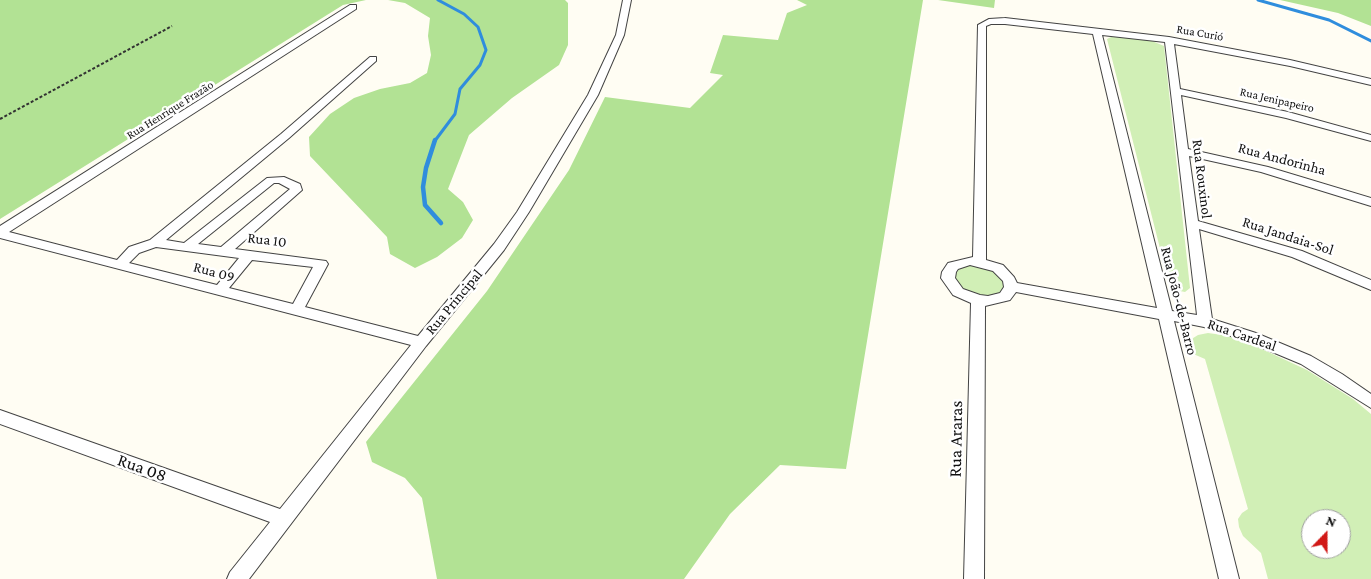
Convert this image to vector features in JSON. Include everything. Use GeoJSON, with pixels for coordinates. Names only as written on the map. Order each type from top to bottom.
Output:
{"type":"FeatureCollection","features":[{"type":"Feature","properties":{"kind":"street","name":"Rua Principal"},"geometry":{"type":"LineString","coordinates":[[237,579],[421,342],[494,253],[539,188],[593,95],[620,34],[628,0]]}},
{"type":"Feature","properties":{"kind":"street","name":"Rua Henrique Frazão"},"geometry":{"type":"LineString","coordinates":[[0,233],[353,7]]}},
{"type":"Feature","properties":{"kind":"street","name":"Rua Curió"},"geometry":{"type":"LineString","coordinates":[[979,262],[982,25],[989,22],[1022,22],[1169,40],[1290,63],[1371,82]]}},
{"type":"Feature","properties":{"kind":"street","name":"Rua João-de-Barro"},"geometry":{"type":"LineString","coordinates":[[1097,31],[1229,579]]}},
{"type":"Feature","properties":{"kind":"street","name":"Rua Rouxinol"},"geometry":{"type":"LineString","coordinates":[[1169,40],[1205,322]]}},
{"type":"Feature","properties":{"kind":"street"},"geometry":{"type":"LineString","coordinates":[[120,264],[134,250],[155,243],[285,136],[373,59]]}},
{"type":"Feature","properties":{"kind":"street","name":"Rua Jenipapeiro"},"geometry":{"type":"LineString","coordinates":[[1176,91],[1288,115],[1371,138]]}},
{"type":"Feature","properties":{"kind":"street","name":"Rua Andorinha"},"geometry":{"type":"LineString","coordinates":[[1183,151],[1271,171],[1371,202]]}},
{"type":"Feature","properties":{"kind":"street"},"geometry":{"type":"LineString","coordinates":[[187,247],[271,180],[280,179],[296,186],[296,190],[225,251]]}},
{"type":"Feature","properties":{"kind":"street","name":"Rua Jandaia-Sol"},"geometry":{"type":"LineString","coordinates":[[1192,223],[1298,254],[1371,285]]}},
{"type":"Feature","properties":{"kind":"street","name":"Rua 09"},"geometry":{"type":"LineString","coordinates":[[0,233],[421,342]]}},
{"type":"Feature","properties":{"kind":"street","name":"Rua 10"},"geometry":{"type":"LineString","coordinates":[[155,243],[322,264],[297,310]]}},
{"type":"Feature","properties":{"kind":"street"},"geometry":{"type":"LineString","coordinates":[[219,291],[249,255]]}},
{"type":"Feature","properties":{"kind":"street"},"geometry":{"type":"LineString","coordinates":[[969,261],[979,262],[998,268],[1009,280],[1011,286],[1005,297],[998,300],[978,300],[958,292],[948,278],[949,272],[953,266],[969,261]]}},
{"type":"Feature","properties":{"kind":"street","name":"Rua Cardeal"},"geometry":{"type":"LineString","coordinates":[[1011,286],[1205,322],[1251,337],[1306,360],[1337,378],[1371,402]]}},
{"type":"Feature","properties":{"kind":"street","name":"Rua Araras"},"geometry":{"type":"LineString","coordinates":[[974,579],[978,300]]}},
{"type":"Feature","properties":{"kind":"street","name":"Rua 08"},"geometry":{"type":"LineString","coordinates":[[0,417],[284,519]]}},
{"type":"Feature","properties":{"kind":"path"},"geometry":{"type":"LineString","coordinates":[[0,118],[172,26]]}},
{"type":"Feature","properties":{"kind":"green space"},"geometry":{"type":"Polygon","coordinates":[[[0,0],[366,0],[343,5],[0,219],[0,0]]]}},
{"type":"Feature","properties":{"kind":"green space"},"geometry":{"type":"Polygon","coordinates":[[[388,0],[565,0],[568,3],[568,45],[559,65],[512,98],[469,135],[448,189],[463,202],[473,220],[462,238],[437,257],[415,268],[390,254],[387,237],[310,156],[309,137],[330,114],[354,98],[380,89],[410,83],[427,73],[431,55],[428,36],[430,18],[405,3],[388,0]]]}},
{"type":"Feature","properties":{"kind":"green space"},"geometry":{"type":"Polygon","coordinates":[[[797,0],[923,0],[846,469],[780,465],[730,514],[684,579],[437,579],[422,498],[405,478],[372,462],[366,442],[487,291],[569,170],[605,97],[690,108],[723,75],[710,73],[723,35],[778,40],[787,13],[807,5],[797,0]]]}},
{"type":"Feature","properties":{"kind":"green space"},"geometry":{"type":"Polygon","coordinates":[[[938,0],[995,0],[994,8],[938,0]]]}},
{"type":"Feature","properties":{"kind":"green space"},"geometry":{"type":"Polygon","coordinates":[[[1280,0],[1371,0],[1371,26],[1338,13],[1280,0]]]}},
{"type":"Feature","properties":{"kind":"green space"},"geometry":{"type":"Polygon","coordinates":[[[1113,36],[1152,41],[1164,46],[1190,288],[1185,292],[1175,290],[1169,284],[1107,39],[1113,36]]]}},
{"type":"Feature","properties":{"kind":"green space"},"geometry":{"type":"Polygon","coordinates":[[[971,265],[994,271],[1003,280],[1003,290],[994,296],[979,296],[963,289],[955,279],[955,273],[963,266],[971,265]]]}},
{"type":"Feature","properties":{"kind":"green space"},"geometry":{"type":"Polygon","coordinates":[[[1208,333],[1236,337],[1307,370],[1353,399],[1371,414],[1371,579],[1268,579],[1261,553],[1243,536],[1239,527],[1238,519],[1248,509],[1205,359],[1191,353],[1190,340],[1198,335],[1208,333]]]}},
{"type":"Feature","properties":{"kind":"waterway"},"geometry":{"type":"LineString","coordinates":[[435,141],[455,114],[460,89],[480,65],[486,50],[478,27],[464,14],[438,0]]}},
{"type":"Feature","properties":{"kind":"waterway"},"geometry":{"type":"LineString","coordinates":[[1258,0],[1329,20],[1371,41]]}},
{"type":"Feature","properties":{"kind":"waterway"},"geometry":{"type":"LineString","coordinates":[[435,141],[426,168],[423,187],[425,205],[441,223]]}}]}
